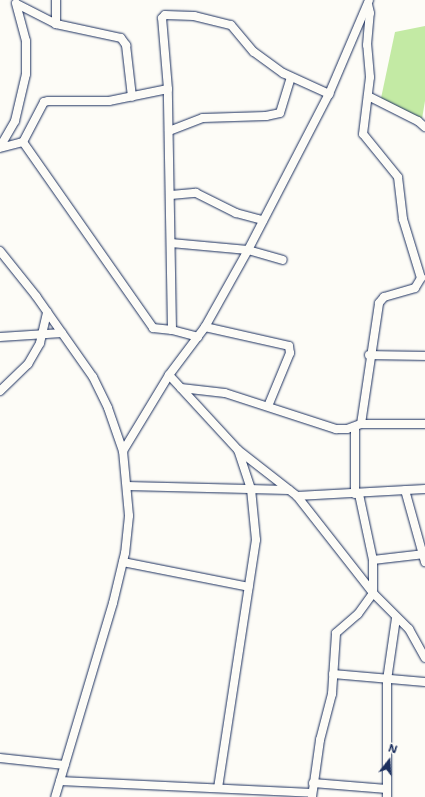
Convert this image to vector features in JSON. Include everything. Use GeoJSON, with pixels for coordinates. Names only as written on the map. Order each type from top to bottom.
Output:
{"type":"FeatureCollection","features":[{"type":"Feature","properties":{"kind":"street"},"geometry":{"type":"LineString","coordinates":[[56,0],[56,24]]}},
{"type":"Feature","properties":{"kind":"street"},"geometry":{"type":"LineString","coordinates":[[16,2],[56,24],[121,38],[126,45],[132,97]]}},
{"type":"Feature","properties":{"kind":"street"},"geometry":{"type":"LineString","coordinates":[[0,148],[15,121],[26,74],[26,41],[16,2]]}},
{"type":"Feature","properties":{"kind":"street"},"geometry":{"type":"LineString","coordinates":[[123,451],[169,375],[205,327],[248,250],[329,94],[368,2]]}},
{"type":"Feature","properties":{"kind":"street"},"geometry":{"type":"LineString","coordinates":[[60,781],[218,788],[312,795],[320,740],[332,694],[336,633],[358,614],[373,593],[373,560],[357,494],[358,426],[379,302],[384,297],[415,288],[423,278],[404,224],[398,177],[364,138],[370,76],[368,36],[370,14],[368,2]]}},
{"type":"Feature","properties":{"kind":"street"},"geometry":{"type":"LineString","coordinates":[[172,330],[171,195],[168,88],[162,22],[165,15],[194,16],[231,25],[254,52],[291,78],[329,94]]}},
{"type":"Feature","properties":{"kind":"street"},"geometry":{"type":"LineString","coordinates":[[355,34],[368,36]]}},
{"type":"Feature","properties":{"kind":"street"},"geometry":{"type":"LineString","coordinates":[[169,131],[203,118],[266,116],[280,113],[291,78]]}},
{"type":"Feature","properties":{"kind":"street"},"geometry":{"type":"LineString","coordinates":[[0,148],[23,142],[44,102],[48,100],[109,101],[168,88]]}},
{"type":"Feature","properties":{"kind":"street"},"geometry":{"type":"LineString","coordinates":[[368,96],[418,121],[425,127]]}},
{"type":"Feature","properties":{"kind":"street"},"geometry":{"type":"LineString","coordinates":[[23,142],[153,328],[172,330],[198,337]]}},
{"type":"Feature","properties":{"kind":"street"},"geometry":{"type":"LineString","coordinates":[[171,195],[196,193],[236,213],[263,220]]}},
{"type":"Feature","properties":{"kind":"street"},"geometry":{"type":"LineString","coordinates":[[171,243],[248,250],[283,260]]}},
{"type":"Feature","properties":{"kind":"street"},"geometry":{"type":"LineString","coordinates":[[0,253],[62,332],[100,391],[123,451],[127,486],[129,516],[123,562],[113,603],[55,797]]}},
{"type":"Feature","properties":{"kind":"street"},"geometry":{"type":"LineString","coordinates":[[0,391],[28,364],[40,343],[41,333],[47,312]]}},
{"type":"Feature","properties":{"kind":"street"},"geometry":{"type":"LineString","coordinates":[[205,327],[290,346],[290,353],[268,406]]}},
{"type":"Feature","properties":{"kind":"street"},"geometry":{"type":"LineString","coordinates":[[0,337],[62,332]]}},
{"type":"Feature","properties":{"kind":"street"},"geometry":{"type":"LineString","coordinates":[[369,355],[425,356]]}},
{"type":"Feature","properties":{"kind":"street"},"geometry":{"type":"LineString","coordinates":[[169,375],[238,450],[297,496],[373,593],[396,618],[409,629],[425,658]]}},
{"type":"Feature","properties":{"kind":"street"},"geometry":{"type":"LineString","coordinates":[[181,388],[225,393],[336,428],[425,424]]}},
{"type":"Feature","properties":{"kind":"street"},"geometry":{"type":"LineString","coordinates":[[218,788],[256,540],[251,490],[238,450]]}},
{"type":"Feature","properties":{"kind":"street"},"geometry":{"type":"LineString","coordinates":[[127,486],[289,490]]}},
{"type":"Feature","properties":{"kind":"street"},"geometry":{"type":"LineString","coordinates":[[373,560],[424,556],[405,490]]}},
{"type":"Feature","properties":{"kind":"street"},"geometry":{"type":"LineString","coordinates":[[297,496],[425,490]]}},
{"type":"Feature","properties":{"kind":"street"},"geometry":{"type":"LineString","coordinates":[[123,562],[249,587]]}},
{"type":"Feature","properties":{"kind":"street"},"geometry":{"type":"LineString","coordinates":[[314,783],[387,793],[387,680],[396,618]]}},
{"type":"Feature","properties":{"kind":"street"},"geometry":{"type":"LineString","coordinates":[[333,674],[387,680],[425,682]]}},
{"type":"Feature","properties":{"kind":"street"},"geometry":{"type":"LineString","coordinates":[[0,758],[65,764]]}},
{"type":"Feature","properties":{"kind":"green space"},"geometry":{"type":"Polygon","coordinates":[[[425,26],[425,101],[422,119],[380,103],[395,32],[425,26]]]}}]}
